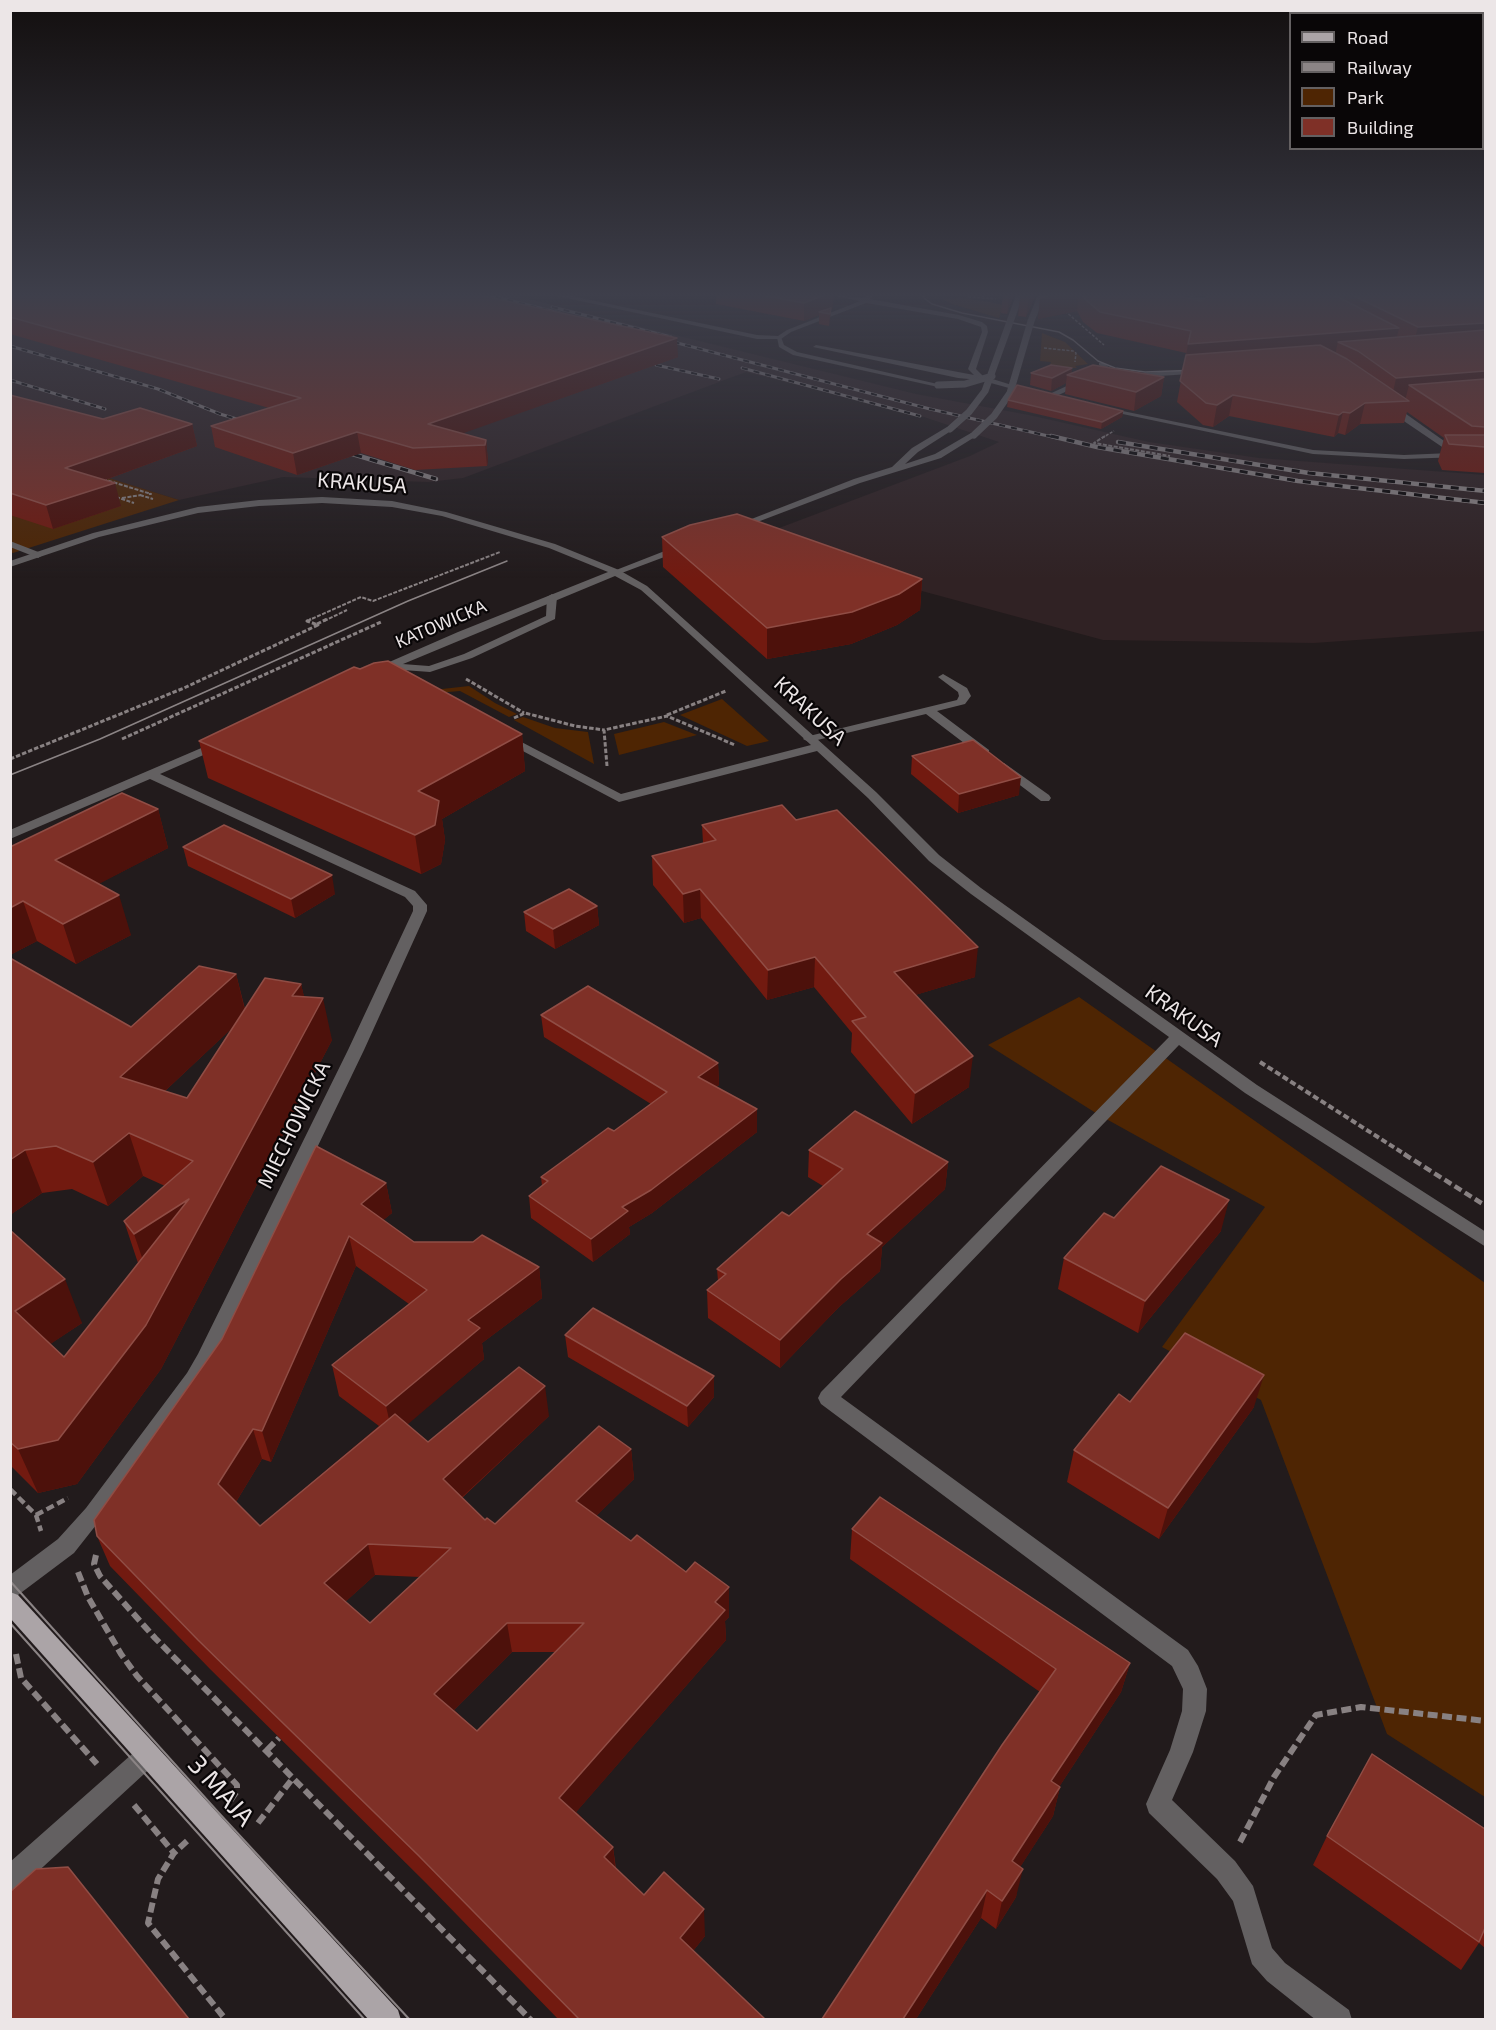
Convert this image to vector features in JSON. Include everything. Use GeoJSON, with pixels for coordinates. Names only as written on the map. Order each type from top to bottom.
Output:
{"type":"FeatureCollection","features":[{"type":"Feature","properties":{"kind":"main road","name":"3 MAJA"},"geometry":{"type":"LineString","coordinates":[[10,1602],[388,2019]]}},
{"type":"Feature","properties":{"kind":"street"},"geometry":{"type":"LineString","coordinates":[[947,389],[967,399],[969,412]]}},
{"type":"Feature","properties":{"kind":"street"},"geometry":{"type":"LineString","coordinates":[[894,469],[915,450],[950,429],[969,412],[986,389]]}},
{"type":"Feature","properties":{"kind":"street"},"geometry":{"type":"LineString","coordinates":[[726,530],[894,469],[938,456],[974,435],[994,416],[1011,389]]}},
{"type":"Feature","properties":{"kind":"street"},"geometry":{"type":"LineString","coordinates":[[1021,389],[1060,399]]}},
{"type":"Feature","properties":{"kind":"street"},"geometry":{"type":"LineString","coordinates":[[1049,396],[1068,389]]}},
{"type":"Feature","properties":{"kind":"street"},"geometry":{"type":"LineString","coordinates":[[1381,400],[1460,455]]}},
{"type":"Feature","properties":{"kind":"street"},"geometry":{"type":"LineString","coordinates":[[1390,406],[1399,405]]}},
{"type":"Feature","properties":{"kind":"street"},"geometry":{"type":"LineString","coordinates":[[1094,407],[1306,451],[1404,458],[1460,455],[1485,457]]}},
{"type":"Feature","properties":{"kind":"street"},"geometry":{"type":"LineString","coordinates":[[1460,455],[1472,451],[1485,452]]}},
{"type":"Feature","properties":{"kind":"street","name":"KRAKUSA"},"geometry":{"type":"LineString","coordinates":[[10,564],[115,530],[198,510],[259,503],[322,500],[363,501],[418,509],[552,546],[615,572],[662,603],[872,795],[911,837],[953,874],[1177,1038],[1251,1089],[1485,1241]]}},
{"type":"Feature","properties":{"kind":"street","name":"KATOWICKA"},"geometry":{"type":"LineString","coordinates":[[395,680],[370,674],[552,597],[694,542]]}},
{"type":"Feature","properties":{"kind":"street"},"geometry":{"type":"LineString","coordinates":[[10,544],[38,555]]}},
{"type":"Feature","properties":{"kind":"street"},"geometry":{"type":"LineString","coordinates":[[389,666],[430,669],[468,656],[551,617],[552,597]]}},
{"type":"Feature","properties":{"kind":"street"},"geometry":{"type":"LineString","coordinates":[[487,728],[619,798],[961,702],[965,696],[963,690],[943,677]]}},
{"type":"Feature","properties":{"kind":"street"},"geometry":{"type":"LineString","coordinates":[[929,711],[1045,798]]}},
{"type":"Feature","properties":{"kind":"street"},"geometry":{"type":"LineString","coordinates":[[10,835],[228,740]]}},
{"type":"Feature","properties":{"kind":"street","name":"MIECHOWICKA"},"geometry":{"type":"LineString","coordinates":[[10,1588],[66,1546],[93,1514],[194,1378],[206,1358],[351,1061],[420,912],[420,905],[410,894],[152,775]]}},
{"type":"Feature","properties":{"kind":"street"},"geometry":{"type":"LineString","coordinates":[[1177,1038],[828,1398],[1180,1658],[1190,1674],[1195,1689],[1194,1711],[1181,1752],[1158,1804],[1226,1870],[1244,1895],[1261,1955],[1276,1972],[1339,2019]]}},
{"type":"Feature","properties":{"kind":"street"},"geometry":{"type":"LineString","coordinates":[[10,1880],[148,1755]]}},
{"type":"Feature","properties":{"kind":"path"},"geometry":{"type":"LineString","coordinates":[[1117,430],[1094,443],[1170,456]]}},
{"type":"Feature","properties":{"kind":"path"},"geometry":{"type":"LineString","coordinates":[[98,478],[152,494],[118,498]]}},
{"type":"Feature","properties":{"kind":"path"},"geometry":{"type":"LineString","coordinates":[[112,490],[124,485]]}},
{"type":"Feature","properties":{"kind":"path"},"geometry":{"type":"LineString","coordinates":[[108,495],[134,503]]}},
{"type":"Feature","properties":{"kind":"path"},"geometry":{"type":"LineString","coordinates":[[140,495],[145,496]]}},
{"type":"Feature","properties":{"kind":"path"},"geometry":{"type":"LineString","coordinates":[[115,503],[128,501]]}},
{"type":"Feature","properties":{"kind":"path"},"geometry":{"type":"LineString","coordinates":[[316,624],[307,621],[361,597],[374,601],[505,549],[500,548]]}},
{"type":"Feature","properties":{"kind":"path"},"geometry":{"type":"LineString","coordinates":[[10,759],[184,688],[347,610]]}},
{"type":"Feature","properties":{"kind":"path"},"geometry":{"type":"LineString","coordinates":[[122,740],[381,622]]}},
{"type":"Feature","properties":{"kind":"path"},"geometry":{"type":"LineString","coordinates":[[461,677],[525,713],[575,726],[604,730],[667,716],[726,690]]}},
{"type":"Feature","properties":{"kind":"path"},"geometry":{"type":"LineString","coordinates":[[487,728],[525,713]]}},
{"type":"Feature","properties":{"kind":"path"},"geometry":{"type":"LineString","coordinates":[[667,716],[738,746]]}},
{"type":"Feature","properties":{"kind":"path"},"geometry":{"type":"LineString","coordinates":[[604,730],[608,778],[617,790],[619,798]]}},
{"type":"Feature","properties":{"kind":"path"},"geometry":{"type":"LineString","coordinates":[[1253,1057],[1485,1206]]}},
{"type":"Feature","properties":{"kind":"path"},"geometry":{"type":"LineString","coordinates":[[10,1489],[36,1515],[42,1533]]}},
{"type":"Feature","properties":{"kind":"path"},"geometry":{"type":"LineString","coordinates":[[36,1515],[78,1493]]}},
{"type":"Feature","properties":{"kind":"path"},"geometry":{"type":"LineString","coordinates":[[102,1545],[94,1564],[100,1575],[155,1638],[531,2019]]}},
{"type":"Feature","properties":{"kind":"path"},"geometry":{"type":"LineString","coordinates":[[78,1571],[88,1597],[121,1654],[137,1676],[237,1785],[234,1797]]}},
{"type":"Feature","properties":{"kind":"path"},"geometry":{"type":"LineString","coordinates":[[21,1678],[80,1746]]}},
{"type":"Feature","properties":{"kind":"path"},"geometry":{"type":"LineString","coordinates":[[1226,1870],[1274,1777],[1316,1715],[1361,1707],[1485,1721]]}},
{"type":"Feature","properties":{"kind":"path"},"geometry":{"type":"LineString","coordinates":[[267,1750],[279,1738]]}},
{"type":"Feature","properties":{"kind":"path"},"geometry":{"type":"LineString","coordinates":[[258,1823],[293,1778]]}},
{"type":"Feature","properties":{"kind":"path"},"geometry":{"type":"LineString","coordinates":[[152,1826],[174,1853]]}},
{"type":"Feature","properties":{"kind":"path"},"geometry":{"type":"LineString","coordinates":[[181,1846],[158,1879],[148,1923],[226,2019]]}},
{"type":"Feature","properties":{"kind":"shaded area"},"geometry":{"type":"Polygon","coordinates":[[[11,389],[701,389],[463,478],[428,482],[283,477],[179,500],[11,448],[11,389]]]}},
{"type":"Feature","properties":{"kind":"shaded area"},"geometry":{"type":"Polygon","coordinates":[[[812,389],[895,389],[1029,415],[1149,442],[1259,458],[1485,475],[1485,631],[1314,643],[1103,640],[748,544],[750,539],[970,456],[999,442],[924,417],[812,389]]]}},
{"type":"Feature","properties":{"kind":"green space"},"geometry":{"type":"Polygon","coordinates":[[[10,448],[179,500],[13,553],[10,552],[10,448]]]}},
{"type":"Feature","properties":{"kind":"green space"},"geometry":{"type":"Polygon","coordinates":[[[469,686],[517,714],[509,717],[460,691],[436,693],[433,690],[469,686]]]}},
{"type":"Feature","properties":{"kind":"green space"},"geometry":{"type":"Polygon","coordinates":[[[722,699],[769,741],[747,746],[680,715],[722,699]]]}},
{"type":"Feature","properties":{"kind":"green space"},"geometry":{"type":"Polygon","coordinates":[[[523,717],[555,728],[588,732],[594,764],[514,720],[523,717]]]}},
{"type":"Feature","properties":{"kind":"green space"},"geometry":{"type":"Polygon","coordinates":[[[664,722],[697,735],[619,755],[614,734],[664,722]]]}},
{"type":"Feature","properties":{"kind":"green space"},"geometry":{"type":"Polygon","coordinates":[[[1079,997],[1485,1283],[1485,1797],[1387,1734],[1261,1400],[1162,1347],[1265,1207],[1099,1115],[988,1045],[1079,997]]]}},
{"type":"Feature","properties":{"kind":"building"},"geometry":{"type":"Polygon","coordinates":[[[268,389],[530,389],[428,424],[486,440],[485,445],[413,448],[357,432],[293,453],[211,426],[301,398],[268,389]]]}},
{"type":"Feature","properties":{"kind":"building"},"geometry":{"type":"Polygon","coordinates":[[[1015,389],[1032,389],[1123,411],[1102,422],[1008,400],[1015,389]]]}},
{"type":"Feature","properties":{"kind":"building"},"geometry":{"type":"Polygon","coordinates":[[[1123,389],[1142,389],[1136,392],[1123,389]]]}},
{"type":"Feature","properties":{"kind":"building"},"geometry":{"type":"Polygon","coordinates":[[[1189,389],[1391,389],[1409,401],[1365,403],[1350,413],[1343,412],[1339,415],[1233,395],[1217,405],[1206,403],[1189,389]]]}},
{"type":"Feature","properties":{"kind":"building"},"geometry":{"type":"Polygon","coordinates":[[[1415,389],[1485,389],[1485,427],[1472,426],[1415,389]]]}},
{"type":"Feature","properties":{"kind":"building"},"geometry":{"type":"Polygon","coordinates":[[[10,395],[103,419],[140,408],[192,424],[65,468],[115,483],[46,505],[10,493],[10,395]]]}},
{"type":"Feature","properties":{"kind":"building"},"geometry":{"type":"Polygon","coordinates":[[[1445,435],[1485,435],[1485,447],[1449,444],[1445,435]]]}},
{"type":"Feature","properties":{"kind":"building"},"geometry":{"type":"Polygon","coordinates":[[[737,514],[922,579],[899,594],[852,612],[767,628],[662,537],[690,525],[737,514]]]}},
{"type":"Feature","properties":{"kind":"building"},"geometry":{"type":"Polygon","coordinates":[[[388,661],[522,734],[418,791],[439,801],[435,825],[415,835],[199,741],[354,667],[360,669],[374,663],[388,661]]]}},
{"type":"Feature","properties":{"kind":"building"},"geometry":{"type":"Polygon","coordinates":[[[973,740],[1021,777],[959,794],[912,756],[973,740]]]}},
{"type":"Feature","properties":{"kind":"building"},"geometry":{"type":"Polygon","coordinates":[[[122,793],[158,809],[55,860],[119,895],[63,924],[23,901],[10,908],[10,847],[122,793]]]}},
{"type":"Feature","properties":{"kind":"building"},"geometry":{"type":"Polygon","coordinates":[[[782,805],[796,820],[837,810],[978,947],[894,972],[973,1056],[915,1093],[852,1021],[866,1017],[815,957],[768,970],[700,889],[683,894],[652,856],[716,840],[702,825],[782,805]]]}},
{"type":"Feature","properties":{"kind":"building"},"geometry":{"type":"Polygon","coordinates":[[[224,825],[332,875],[291,899],[183,847],[224,825]]]}},
{"type":"Feature","properties":{"kind":"building"},"geometry":{"type":"Polygon","coordinates":[[[569,889],[597,906],[553,929],[524,912],[569,889]]]}},
{"type":"Feature","properties":{"kind":"building"},"geometry":{"type":"Polygon","coordinates":[[[10,958],[131,1027],[199,966],[236,974],[120,1077],[187,1098],[265,978],[301,984],[292,996],[323,998],[146,1325],[58,1440],[18,1449],[10,1442],[10,1230],[65,1279],[15,1311],[64,1357],[189,1199],[134,1234],[124,1221],[193,1161],[129,1133],[93,1162],[56,1146],[25,1150],[10,1160],[10,958]]]}},
{"type":"Feature","properties":{"kind":"building"},"geometry":{"type":"Polygon","coordinates":[[[588,986],[718,1063],[698,1077],[757,1109],[651,1190],[622,1207],[628,1211],[591,1239],[529,1196],[548,1181],[541,1177],[608,1128],[614,1131],[667,1092],[541,1015],[588,986]]]}},
{"type":"Feature","properties":{"kind":"building"},"geometry":{"type":"Polygon","coordinates":[[[855,1111],[948,1162],[867,1234],[882,1243],[841,1279],[780,1340],[707,1290],[726,1274],[717,1269],[782,1212],[789,1216],[843,1169],[809,1150],[855,1111]]]}},
{"type":"Feature","properties":{"kind":"building"},"geometry":{"type":"Polygon","coordinates":[[[316,1146],[386,1183],[361,1204],[414,1242],[473,1242],[482,1235],[539,1267],[468,1320],[480,1328],[386,1406],[332,1365],[427,1290],[349,1236],[262,1431],[253,1429],[218,1484],[260,1526],[395,1414],[428,1442],[519,1367],[545,1386],[443,1479],[485,1520],[487,1518],[495,1524],[599,1426],[631,1449],[576,1501],[631,1541],[637,1535],[686,1572],[695,1562],[729,1587],[715,1602],[725,1610],[559,1798],[613,1847],[604,1857],[644,1895],[664,1872],[704,1909],[680,1938],[765,2019],[579,2019],[418,1855],[198,1640],[97,1536],[94,1520],[222,1339],[316,1146]],[[368,1544],[324,1583],[370,1623],[451,1548],[368,1544]],[[507,1623],[434,1694],[477,1731],[584,1623],[507,1623]]]}},
{"type":"Feature","properties":{"kind":"building"},"geometry":{"type":"Polygon","coordinates":[[[1161,1166],[1229,1200],[1145,1301],[1064,1258],[1104,1213],[1114,1218],[1161,1166]]]}},
{"type":"Feature","properties":{"kind":"building"},"geometry":{"type":"Polygon","coordinates":[[[593,1308],[714,1376],[687,1406],[565,1335],[593,1308]]]}},
{"type":"Feature","properties":{"kind":"building"},"geometry":{"type":"Polygon","coordinates":[[[1185,1333],[1264,1375],[1168,1508],[1074,1450],[1119,1394],[1130,1402],[1185,1333]]]}},
{"type":"Feature","properties":{"kind":"building"},"geometry":{"type":"Polygon","coordinates":[[[880,1497],[1130,1663],[1051,1781],[1060,1787],[1012,1861],[1023,1869],[1002,1901],[987,1890],[903,2019],[822,2019],[1002,1745],[1056,1669],[852,1529],[880,1497]]]}},
{"type":"Feature","properties":{"kind":"building"},"geometry":{"type":"Polygon","coordinates":[[[1372,1754],[1485,1829],[1485,1928],[1479,1942],[1327,1836],[1372,1754]]]}},
{"type":"Feature","properties":{"kind":"building"},"geometry":{"type":"Polygon","coordinates":[[[68,1867],[189,2019],[10,2019],[10,1892],[36,1869],[68,1867]]]}},
{"type":"Feature","properties":{"kind":"tram line"},"geometry":{"type":"LineString","coordinates":[[10,775],[100,739],[408,601],[507,561]]}},
{"type":"Feature","properties":{"kind":"tram line"},"geometry":{"type":"LineString","coordinates":[[10,1581],[218,1812],[410,2020]]}},
{"type":"Feature","properties":{"kind":"tram line"},"geometry":{"type":"LineString","coordinates":[[10,1623],[365,2020]]}},
{"type":"Feature","properties":{"kind":"railway"},"geometry":{"type":"LineString","coordinates":[[39,389],[105,409]]}},
{"type":"Feature","properties":{"kind":"railway"},"geometry":{"type":"LineString","coordinates":[[157,389],[220,414],[250,423]]}},
{"type":"Feature","properties":{"kind":"railway"},"geometry":{"type":"LineString","coordinates":[[819,389],[920,416]]}},
{"type":"Feature","properties":{"kind":"railway"},"geometry":{"type":"LineString","coordinates":[[852,389],[1057,438]]}},
{"type":"Feature","properties":{"kind":"railway"},"geometry":{"type":"LineString","coordinates":[[1051,436],[1097,447],[1298,481],[1486,503]]}},
{"type":"Feature","properties":{"kind":"railway"},"geometry":{"type":"LineString","coordinates":[[1118,442],[1309,473],[1486,491]]}},
{"type":"Feature","properties":{"kind":"railway"},"geometry":{"type":"LineString","coordinates":[[339,450],[436,479]]}}]}
